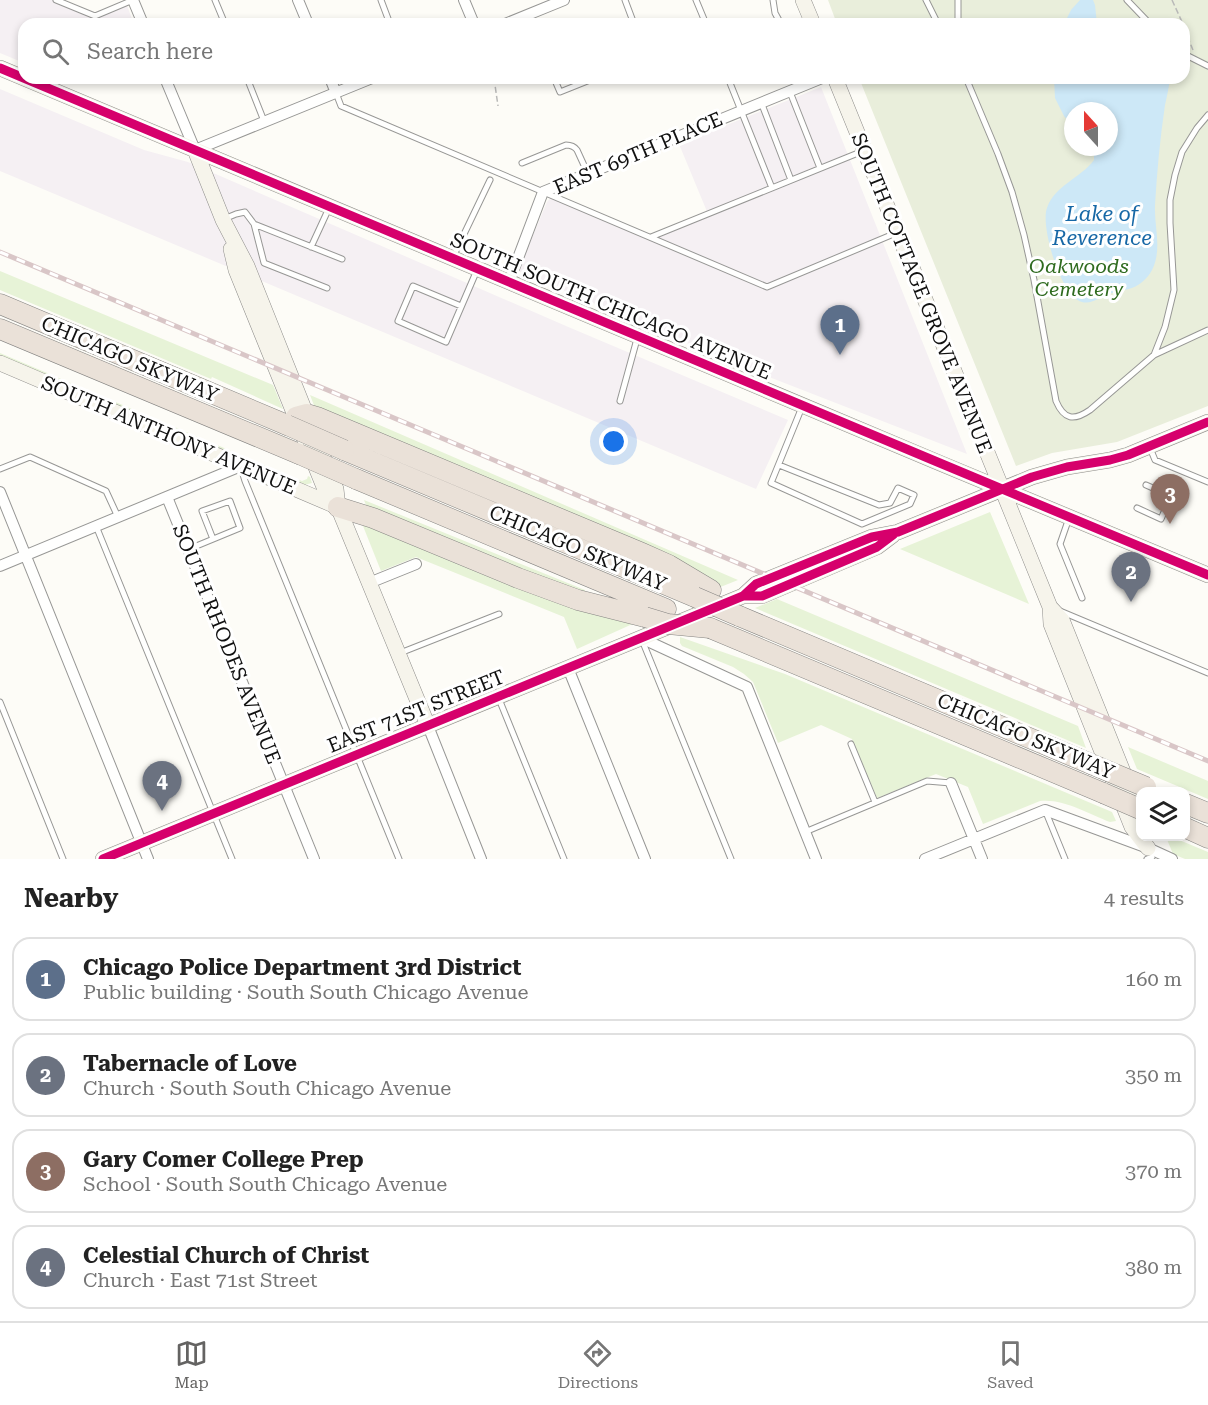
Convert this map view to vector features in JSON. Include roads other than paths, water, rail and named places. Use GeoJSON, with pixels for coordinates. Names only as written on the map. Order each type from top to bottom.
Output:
{"type":"FeatureCollection","features":[{"type":"Feature","properties":{"kind":"highway","name":"CHICAGO SKYWAY"},"geometry":{"type":"LineString","coordinates":[[0,304],[296,419],[344,450],[703,594]]}},
{"type":"Feature","properties":{"kind":"highway","name":"CHICAGO SKYWAY"},"geometry":{"type":"LineString","coordinates":[[0,329],[1136,807]]}},
{"type":"Feature","properties":{"kind":"highway"},"geometry":{"type":"LineString","coordinates":[[296,419],[317,417],[642,553],[669,565],[703,594],[741,606]]}},
{"type":"Feature","properties":{"kind":"highway"},"geometry":{"type":"LineString","coordinates":[[338,507],[372,518],[578,600],[668,624],[710,628]]}},
{"type":"Feature","properties":{"kind":"highway","name":"CHICAGO SKYWAY"},"geometry":{"type":"LineString","coordinates":[[741,606],[1146,787]]}},
{"type":"Feature","properties":{"kind":"highway"},"geometry":{"type":"LineString","coordinates":[[1190,806],[1208,813]]}},
{"type":"Feature","properties":{"kind":"highway"},"geometry":{"type":"LineString","coordinates":[[1190,830],[1208,838]]}},
{"type":"Feature","properties":{"kind":"main road"},"geometry":{"type":"LineString","coordinates":[[803,0],[810,18]]}},
{"type":"Feature","properties":{"kind":"main road","name":"SOUTH SOUTH CHICAGO AVENUE"},"geometry":{"type":"LineString","coordinates":[[0,68],[18,76]]}},
{"type":"Feature","properties":{"kind":"main road","name":"SOUTH SOUTH CHICAGO AVENUE"},"geometry":{"type":"LineString","coordinates":[[38,84],[1208,575]]}},
{"type":"Feature","properties":{"kind":"main road","name":"SOUTH COTTAGE GROVE AVENUE"},"geometry":{"type":"LineString","coordinates":[[837,84],[1050,607],[1051,624],[1132,826],[1149,852]]}},
{"type":"Feature","properties":{"kind":"main road"},"geometry":{"type":"LineString","coordinates":[[195,150],[223,220],[247,266],[296,419],[326,492],[338,507],[428,726]]}},
{"type":"Feature","properties":{"kind":"main road","name":"SOUTH ANTHONY AVENUE"},"geometry":{"type":"LineString","coordinates":[[0,363],[338,507]]}},
{"type":"Feature","properties":{"kind":"main road","name":"EAST 71ST STREET"},"geometry":{"type":"LineString","coordinates":[[103,859],[641,638],[741,606],[756,584],[872,537],[898,532],[1053,470],[1128,455],[1208,423]]}},
{"type":"Feature","properties":{"kind":"main road","name":"SOUTH COTTAGE GROVE AVENUE"},"geometry":{"type":"LineString","coordinates":[[1050,607],[1062,620],[1136,806]]}},
{"type":"Feature","properties":{"kind":"street"},"geometry":{"type":"LineString","coordinates":[[133,0],[140,18]]}},
{"type":"Feature","properties":{"kind":"street"},"geometry":{"type":"LineString","coordinates":[[298,0],[306,18]]}},
{"type":"Feature","properties":{"kind":"street"},"geometry":{"type":"LineString","coordinates":[[464,0],[472,18]]}},
{"type":"Feature","properties":{"kind":"street"},"geometry":{"type":"LineString","coordinates":[[531,18],[547,3],[564,0]]}},
{"type":"Feature","properties":{"kind":"street"},"geometry":{"type":"LineString","coordinates":[[168,84],[195,150],[358,84]]}},
{"type":"Feature","properties":{"kind":"street"},"geometry":{"type":"LineString","coordinates":[[332,84],[336,93]]}},
{"type":"Feature","properties":{"kind":"street","name":"EAST 69TH PLACE"},"geometry":{"type":"LineString","coordinates":[[509,282],[543,192],[806,84]]}},
{"type":"Feature","properties":{"kind":"street"},"geometry":{"type":"LineString","coordinates":[[0,566],[241,466]]}},
{"type":"Feature","properties":{"kind":"street"},"geometry":{"type":"LineString","coordinates":[[0,492],[148,859]]}},
{"type":"Feature","properties":{"kind":"street","name":"SOUTH RHODES AVENUE"},"geometry":{"type":"LineString","coordinates":[[167,497],[314,859]]}},
{"type":"Feature","properties":{"kind":"street"},"geometry":{"type":"LineString","coordinates":[[369,583],[416,564]]}},
{"type":"Feature","properties":{"kind":"street"},"geometry":{"type":"LineString","coordinates":[[641,638],[747,687],[816,859]]}},
{"type":"Feature","properties":{"kind":"street"},"geometry":{"type":"LineString","coordinates":[[568,668],[645,859]]}},
{"type":"Feature","properties":{"kind":"street"},"geometry":{"type":"LineString","coordinates":[[428,726],[481,859]]}},
{"type":"Feature","properties":{"kind":"street"},"geometry":{"type":"LineString","coordinates":[[951,783],[982,859]]}},
{"type":"Feature","properties":{"kind":"street"},"geometry":{"type":"LineString","coordinates":[[925,859],[1045,810],[1172,859]]}},
{"type":"Feature","properties":{"kind":"lane"},"geometry":{"type":"LineString","coordinates":[[56,0],[95,16],[133,0]]}},
{"type":"Feature","properties":{"kind":"lane"},"geometry":{"type":"LineString","coordinates":[[216,0],[223,18]]}},
{"type":"Feature","properties":{"kind":"lane"},"geometry":{"type":"LineString","coordinates":[[381,0],[388,18]]}},
{"type":"Feature","properties":{"kind":"lane"},"geometry":{"type":"LineString","coordinates":[[625,0],[632,18]]}},
{"type":"Feature","properties":{"kind":"lane"},"geometry":{"type":"LineString","coordinates":[[696,0],[704,18]]}},
{"type":"Feature","properties":{"kind":"lane"},"geometry":{"type":"LineString","coordinates":[[772,0],[778,18]]}},
{"type":"Feature","properties":{"kind":"lane"},"geometry":{"type":"LineString","coordinates":[[926,0],[935,18]]}},
{"type":"Feature","properties":{"kind":"lane"},"geometry":{"type":"LineString","coordinates":[[958,0],[958,18]]}},
{"type":"Feature","properties":{"kind":"lane"},"geometry":{"type":"LineString","coordinates":[[1127,0],[1144,18]]}},
{"type":"Feature","properties":{"kind":"lane"},"geometry":{"type":"LineString","coordinates":[[1190,58],[1208,66]]}},
{"type":"Feature","properties":{"kind":"lane"},"geometry":{"type":"LineString","coordinates":[[249,84],[264,122]]}},
{"type":"Feature","properties":{"kind":"lane"},"geometry":{"type":"LineString","coordinates":[[557,84],[560,92],[580,84]]}},
{"type":"Feature","properties":{"kind":"lane"},"geometry":{"type":"LineString","coordinates":[[730,84],[772,188]]}},
{"type":"Feature","properties":{"kind":"lane"},"geometry":{"type":"LineString","coordinates":[[969,84],[1012,192],[1024,235],[1059,409],[1066,415],[1081,416],[1154,355],[1208,330]]}},
{"type":"Feature","properties":{"kind":"lane"},"geometry":{"type":"LineString","coordinates":[[790,90],[820,168]]}},
{"type":"Feature","properties":{"kind":"lane"},"geometry":{"type":"LineString","coordinates":[[336,93],[341,106],[767,287],[897,232]]}},
{"type":"Feature","properties":{"kind":"lane"},"geometry":{"type":"LineString","coordinates":[[761,102],[791,180]]}},
{"type":"Feature","properties":{"kind":"lane"},"geometry":{"type":"LineString","coordinates":[[1154,355],[1165,327],[1174,290],[1170,200],[1175,175],[1182,152],[1208,115]]}},
{"type":"Feature","properties":{"kind":"lane"},"geometry":{"type":"LineString","coordinates":[[522,164],[570,145],[577,150],[588,174]]}},
{"type":"Feature","properties":{"kind":"lane"},"geometry":{"type":"LineString","coordinates":[[651,237],[864,150]]}},
{"type":"Feature","properties":{"kind":"lane"},"geometry":{"type":"LineString","coordinates":[[452,258],[490,180]]}},
{"type":"Feature","properties":{"kind":"lane"},"geometry":{"type":"LineString","coordinates":[[312,247],[330,207]]}},
{"type":"Feature","properties":{"kind":"lane"},"geometry":{"type":"LineString","coordinates":[[223,220],[245,212],[255,224],[264,263],[327,288]]}},
{"type":"Feature","properties":{"kind":"lane"},"geometry":{"type":"LineString","coordinates":[[255,224],[342,259]]}},
{"type":"Feature","properties":{"kind":"lane"},"geometry":{"type":"LineString","coordinates":[[461,306],[413,286],[398,321],[446,342],[477,269]]}},
{"type":"Feature","properties":{"kind":"lane"},"geometry":{"type":"LineString","coordinates":[[620,401],[638,337]]}},
{"type":"Feature","properties":{"kind":"lane"},"geometry":{"type":"LineString","coordinates":[[779,465],[879,505],[890,503],[898,488],[914,495],[910,504],[862,524],[771,483],[803,406]]}},
{"type":"Feature","properties":{"kind":"lane"},"geometry":{"type":"LineString","coordinates":[[1149,446],[1155,460],[1208,482]]}},
{"type":"Feature","properties":{"kind":"lane"},"geometry":{"type":"LineString","coordinates":[[0,470],[30,457],[106,491],[118,517]]}},
{"type":"Feature","properties":{"kind":"lane"},"geometry":{"type":"LineString","coordinates":[[241,466],[249,492],[399,859]]}},
{"type":"Feature","properties":{"kind":"lane"},"geometry":{"type":"LineString","coordinates":[[1137,508],[1161,519],[1172,496],[1146,485]]}},
{"type":"Feature","properties":{"kind":"lane"},"geometry":{"type":"LineString","coordinates":[[189,549],[240,528],[230,501],[202,511],[213,539]]}},
{"type":"Feature","properties":{"kind":"lane"},"geometry":{"type":"LineString","coordinates":[[1069,517],[1060,544],[1082,598]]}},
{"type":"Feature","properties":{"kind":"lane"},"geometry":{"type":"LineString","coordinates":[[96,526],[232,859]]}},
{"type":"Feature","properties":{"kind":"lane"},"geometry":{"type":"LineString","coordinates":[[1050,607],[1208,673]]}},
{"type":"Feature","properties":{"kind":"lane"},"geometry":{"type":"LineString","coordinates":[[398,654],[499,614]]}},
{"type":"Feature","properties":{"kind":"lane"},"geometry":{"type":"LineString","coordinates":[[641,638],[731,859]]}},
{"type":"Feature","properties":{"kind":"lane"},"geometry":{"type":"LineString","coordinates":[[498,697],[564,859]]}},
{"type":"Feature","properties":{"kind":"lane"},"geometry":{"type":"LineString","coordinates":[[0,702],[63,859]]}},
{"type":"Feature","properties":{"kind":"lane"},"geometry":{"type":"LineString","coordinates":[[851,744],[875,802]]}},
{"type":"Feature","properties":{"kind":"lane"},"geometry":{"type":"LineString","coordinates":[[806,832],[927,781],[951,783]]}},
{"type":"Feature","properties":{"kind":"lane"},"geometry":{"type":"LineString","coordinates":[[1045,810],[1065,859]]}},
{"type":"Feature","properties":{"kind":"water"},"geometry":{"type":"Polygon","coordinates":[[[1080,0],[1093,0],[1096,18],[1067,18],[1080,0]]]}},
{"type":"Feature","properties":{"kind":"water","name":"Lake of Reverence"},"geometry":{"type":"Polygon","coordinates":[[[1054,84],[1169,84],[1158,168],[1155,205],[1157,252],[1153,268],[1147,278],[1135,287],[1086,303],[1074,297],[1060,275],[1049,244],[1047,208],[1056,193],[1089,166],[1094,156],[1118,156],[1118,102],[1064,102],[1064,116],[1055,98],[1054,84]]]}},
{"type":"Feature","properties":{"kind":"railway"},"geometry":{"type":"LineString","coordinates":[[0,252],[1208,761]]}},
{"type":"Feature","properties":{"kind":"place","name":"Chicago Police Department 3rd District"},"geometry":{"type":"Point","coordinates":[840,355]}},
{"type":"Feature","properties":{"kind":"place","name":"Gary Comer College Prep"},"geometry":{"type":"Point","coordinates":[1170,524]}},
{"type":"Feature","properties":{"kind":"place","name":"Tabernacle of Love"},"geometry":{"type":"Point","coordinates":[1131,602]}},
{"type":"Feature","properties":{"kind":"place","name":"Celestial Church of Christ"},"geometry":{"type":"Point","coordinates":[162,811]}},
{"type":"Feature","properties":{"kind":"park label","name":"Oakwoods Cemetery"},"geometry":{"type":"Point","coordinates":[1079,278]}}]}
